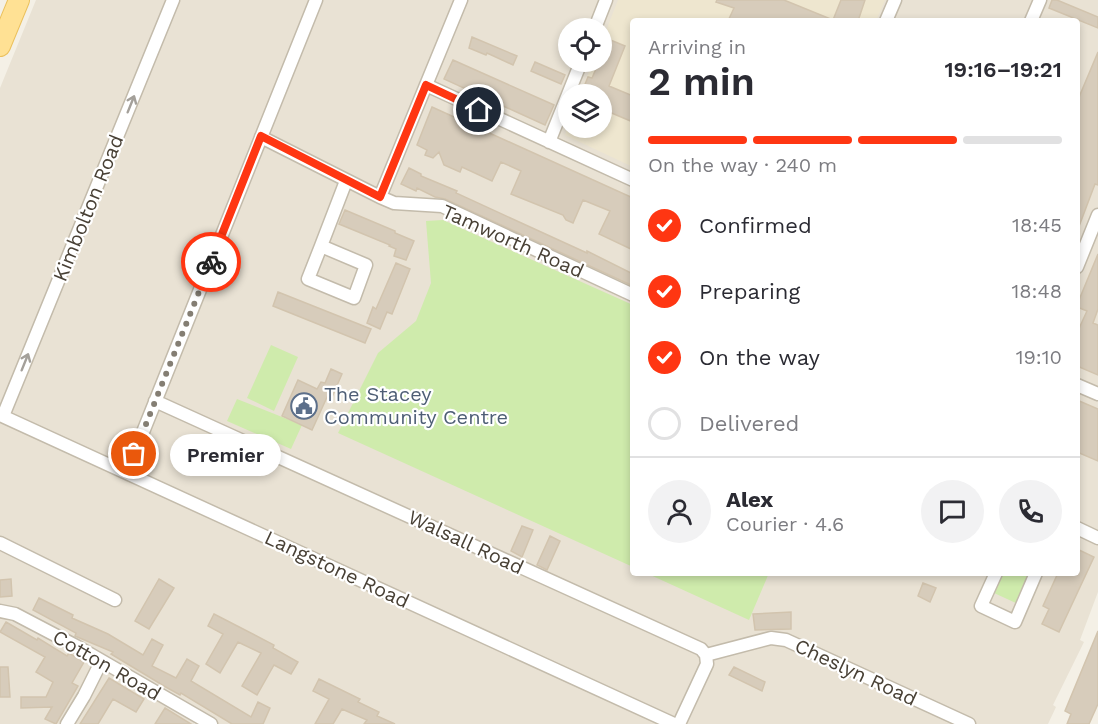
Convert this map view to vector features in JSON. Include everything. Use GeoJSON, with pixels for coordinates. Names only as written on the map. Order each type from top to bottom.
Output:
{"type":"FeatureCollection","features":[{"type":"Feature","properties":{"kind":"main road"},"geometry":{"type":"LineString","coordinates":[[0,46],[19,0]]}},
{"type":"Feature","properties":{"kind":"street","name":"Kimbolton Road"},"geometry":{"type":"LineString","coordinates":[[2,416],[173,0]]}},
{"type":"Feature","properties":{"kind":"street"},"geometry":{"type":"LineString","coordinates":[[127,472],[316,0]]}},
{"type":"Feature","properties":{"kind":"street"},"geometry":{"type":"LineString","coordinates":[[380,197],[461,0]]}},
{"type":"Feature","properties":{"kind":"street"},"geometry":{"type":"LineString","coordinates":[[599,18],[606,0]]}},
{"type":"Feature","properties":{"kind":"street"},"geometry":{"type":"LineString","coordinates":[[887,18],[895,0]]}},
{"type":"Feature","properties":{"kind":"street"},"geometry":{"type":"LineString","coordinates":[[1032,18],[1040,0]]}},
{"type":"Feature","properties":{"kind":"street"},"geometry":{"type":"LineString","coordinates":[[549,142],[577,72]]}},
{"type":"Feature","properties":{"kind":"street"},"geometry":{"type":"LineString","coordinates":[[426,85],[630,179]]}},
{"type":"Feature","properties":{"kind":"street","name":"Tamworth Road"},"geometry":{"type":"LineString","coordinates":[[261,136],[346,181],[394,203],[442,206],[630,294]]}},
{"type":"Feature","properties":{"kind":"street"},"geometry":{"type":"LineString","coordinates":[[321,246],[366,266],[354,298],[308,279],[346,181]]}},
{"type":"Feature","properties":{"kind":"street"},"geometry":{"type":"LineString","coordinates":[[1080,260],[1098,215]]}},
{"type":"Feature","properties":{"kind":"street"},"geometry":{"type":"LineString","coordinates":[[1080,386],[1098,394]]}},
{"type":"Feature","properties":{"kind":"street","name":"Walsall Road"},"geometry":{"type":"LineString","coordinates":[[155,401],[700,649],[706,655]]}},
{"type":"Feature","properties":{"kind":"street","name":"Langstone Road"},"geometry":{"type":"LineString","coordinates":[[2,416],[674,724]]}},
{"type":"Feature","properties":{"kind":"street"},"geometry":{"type":"LineString","coordinates":[[1080,529],[1098,538]]}},
{"type":"Feature","properties":{"kind":"street"},"geometry":{"type":"LineString","coordinates":[[0,543],[115,600]]}},
{"type":"Feature","properties":{"kind":"street"},"geometry":{"type":"LineString","coordinates":[[995,576],[981,606],[1015,622],[1035,576]]}},
{"type":"Feature","properties":{"kind":"street","name":"Cotton Road"},"geometry":{"type":"LineString","coordinates":[[0,611],[15,614],[76,646],[211,724]]}},
{"type":"Feature","properties":{"kind":"street","name":"Cheslyn Road"},"geometry":{"type":"LineString","coordinates":[[706,655],[771,638],[786,640],[969,724]]}},
{"type":"Feature","properties":{"kind":"street"},"geometry":{"type":"LineString","coordinates":[[679,724],[707,664],[706,655]]}},
{"type":"Feature","properties":{"kind":"street"},"geometry":{"type":"LineString","coordinates":[[67,724],[101,662]]}},
{"type":"Feature","properties":{"kind":"shaded area"},"geometry":{"type":"Polygon","coordinates":[[[36,0],[1098,0],[1098,592],[1080,640],[1084,642],[1053,705],[1056,707],[1048,724],[206,724],[198,719],[194,724],[0,724],[0,88],[36,0]]]}},
{"type":"Feature","properties":{"kind":"shaded area"},"geometry":{"type":"Polygon","coordinates":[[[618,0],[885,0],[877,18],[630,18],[630,166],[571,138],[612,138],[612,84],[584,84],[589,72],[612,72],[611,18],[618,0]]]}},
{"type":"Feature","properties":{"kind":"green space"},"geometry":{"type":"Polygon","coordinates":[[[443,220],[630,304],[630,566],[338,433],[378,353],[416,321],[431,283],[426,221],[443,220]]]}},
{"type":"Feature","properties":{"kind":"green space"},"geometry":{"type":"Polygon","coordinates":[[[271,345],[298,357],[274,411],[247,398],[271,345]]]}},
{"type":"Feature","properties":{"kind":"green space"},"geometry":{"type":"Polygon","coordinates":[[[237,399],[302,425],[291,449],[227,421],[237,399]]]}},
{"type":"Feature","properties":{"kind":"green space"},"geometry":{"type":"Polygon","coordinates":[[[653,576],[768,576],[749,620],[653,576]]]}},
{"type":"Feature","properties":{"kind":"green space"},"geometry":{"type":"Polygon","coordinates":[[[1002,576],[1030,576],[1018,604],[994,593],[1002,576]]]}},
{"type":"Feature","properties":{"kind":"building"},"geometry":{"type":"Polygon","coordinates":[[[717,0],[784,0],[828,18],[729,18],[734,8],[716,2],[717,0]]]}},
{"type":"Feature","properties":{"kind":"building"},"geometry":{"type":"Polygon","coordinates":[[[841,0],[865,0],[859,18],[834,18],[841,0]]]}},
{"type":"Feature","properties":{"kind":"building"},"geometry":{"type":"Polygon","coordinates":[[[1052,0],[1057,0],[1098,17],[1098,28],[1080,21],[1080,18],[1074,18],[1049,8],[1052,0]]]}},
{"type":"Feature","properties":{"kind":"building"},"geometry":{"type":"Polygon","coordinates":[[[472,37],[517,56],[513,65],[487,53],[486,55],[469,48],[472,37]]]}},
{"type":"Feature","properties":{"kind":"building"},"geometry":{"type":"Polygon","coordinates":[[[612,41],[625,46],[610,84],[585,84],[588,77],[592,78],[595,72],[612,72],[612,41]]]}},
{"type":"Feature","properties":{"kind":"building"},"geometry":{"type":"Polygon","coordinates":[[[1098,52],[1098,185],[1095,184],[1080,224],[1080,95],[1098,52]]]}},
{"type":"Feature","properties":{"kind":"building"},"geometry":{"type":"Polygon","coordinates":[[[453,60],[554,105],[545,125],[444,79],[453,60]]]}},
{"type":"Feature","properties":{"kind":"building"},"geometry":{"type":"Polygon","coordinates":[[[535,62],[565,75],[561,84],[531,71],[535,62]]]}},
{"type":"Feature","properties":{"kind":"building"},"geometry":{"type":"Polygon","coordinates":[[[612,87],[630,95],[630,121],[612,113],[612,87]]]}},
{"type":"Feature","properties":{"kind":"building"},"geometry":{"type":"Polygon","coordinates":[[[432,107],[630,197],[630,249],[599,234],[610,211],[583,200],[573,223],[566,220],[563,215],[511,194],[521,171],[501,162],[492,181],[462,167],[460,172],[444,165],[439,152],[433,158],[425,155],[427,150],[417,145],[432,107]]]}},
{"type":"Feature","properties":{"kind":"building"},"geometry":{"type":"Polygon","coordinates":[[[409,168],[421,176],[457,191],[456,193],[630,272],[630,285],[445,199],[401,184],[409,168]]]}},
{"type":"Feature","properties":{"kind":"building"},"geometry":{"type":"Polygon","coordinates":[[[345,210],[414,241],[406,260],[394,256],[396,249],[390,245],[339,224],[345,210]]]}},
{"type":"Feature","properties":{"kind":"building"},"geometry":{"type":"Polygon","coordinates":[[[1098,254],[1098,309],[1093,323],[1098,325],[1098,375],[1080,367],[1080,326],[1087,311],[1080,308],[1080,298],[1098,254]]]}},
{"type":"Feature","properties":{"kind":"building"},"geometry":{"type":"Polygon","coordinates":[[[396,263],[410,269],[392,314],[387,312],[380,329],[367,323],[373,307],[376,309],[396,263]]]}},
{"type":"Feature","properties":{"kind":"building"},"geometry":{"type":"Polygon","coordinates":[[[278,292],[371,329],[365,343],[273,306],[278,292]]]}},
{"type":"Feature","properties":{"kind":"building","name":"The Stacey Community Centre"},"geometry":{"type":"Polygon","coordinates":[[[331,369],[342,374],[332,397],[328,395],[312,430],[282,416],[298,380],[317,389],[321,382],[325,383],[331,369]]]}},
{"type":"Feature","properties":{"kind":"building"},"geometry":{"type":"Polygon","coordinates":[[[1080,401],[1098,409],[1098,461],[1080,453],[1080,401]]]}},
{"type":"Feature","properties":{"kind":"building"},"geometry":{"type":"Polygon","coordinates":[[[522,526],[533,530],[522,557],[511,551],[522,526]]]}},
{"type":"Feature","properties":{"kind":"building"},"geometry":{"type":"Polygon","coordinates":[[[550,536],[560,541],[547,570],[537,565],[550,536]]]}},
{"type":"Feature","properties":{"kind":"building"},"geometry":{"type":"Polygon","coordinates":[[[1080,550],[1094,557],[1059,632],[1042,624],[1049,609],[1043,606],[1057,576],[1080,576],[1080,550]]]}},
{"type":"Feature","properties":{"kind":"building"},"geometry":{"type":"Polygon","coordinates":[[[11,579],[12,596],[0,597],[0,580],[11,579]]]}},
{"type":"Feature","properties":{"kind":"building"},"geometry":{"type":"Polygon","coordinates":[[[159,579],[174,588],[149,629],[135,621],[159,579]]]}},
{"type":"Feature","properties":{"kind":"building"},"geometry":{"type":"Polygon","coordinates":[[[923,583],[936,588],[930,602],[918,596],[923,583]]]}},
{"type":"Feature","properties":{"kind":"building"},"geometry":{"type":"Polygon","coordinates":[[[39,598],[143,655],[152,639],[163,645],[152,666],[176,678],[187,659],[199,666],[191,681],[251,717],[258,702],[270,708],[263,724],[232,724],[111,654],[113,652],[75,636],[76,633],[33,610],[39,598]]]}},
{"type":"Feature","properties":{"kind":"building"},"geometry":{"type":"Polygon","coordinates":[[[791,612],[791,629],[755,630],[753,614],[791,612]]]}},
{"type":"Feature","properties":{"kind":"building"},"geometry":{"type":"Polygon","coordinates":[[[214,614],[274,645],[273,648],[298,662],[291,674],[274,665],[257,695],[242,686],[261,653],[238,642],[220,673],[206,664],[223,634],[208,626],[214,614]]]}},
{"type":"Feature","properties":{"kind":"building"},"geometry":{"type":"Polygon","coordinates":[[[6,622],[67,656],[69,653],[84,662],[72,683],[78,686],[56,724],[45,719],[52,707],[21,708],[21,697],[46,697],[53,682],[36,672],[45,657],[0,632],[6,622]]]}},
{"type":"Feature","properties":{"kind":"building"},"geometry":{"type":"Polygon","coordinates":[[[1098,631],[1098,704],[1089,724],[1067,724],[1071,714],[1065,711],[1098,631]]]}},
{"type":"Feature","properties":{"kind":"building"},"geometry":{"type":"Polygon","coordinates":[[[0,667],[8,667],[10,697],[0,697],[0,667]]]}},
{"type":"Feature","properties":{"kind":"building"},"geometry":{"type":"Polygon","coordinates":[[[734,667],[765,682],[762,691],[729,675],[734,667]]]}},
{"type":"Feature","properties":{"kind":"building"},"geometry":{"type":"Polygon","coordinates":[[[109,678],[144,699],[136,712],[113,699],[98,724],[80,724],[109,678]]]}},
{"type":"Feature","properties":{"kind":"building"},"geometry":{"type":"Polygon","coordinates":[[[319,679],[360,699],[358,702],[379,712],[377,716],[395,724],[364,724],[367,720],[342,709],[333,724],[315,724],[329,699],[313,691],[319,679]]]}},
{"type":"Feature","properties":{"kind":"building"},"geometry":{"type":"Polygon","coordinates":[[[165,708],[191,724],[155,724],[165,708]]]}},
{"type":"Feature","properties":{"kind":"way so far"},"geometry":{"type":"LineString","coordinates":[[134,454],[211,262]]}},
{"type":"Feature","properties":{"kind":"place","name":"The Stacey Community Centre"},"geometry":{"type":"Point","coordinates":[304,406]}},
{"type":"Feature","properties":{"kind":"place","name":"Premier"},"geometry":{"type":"Point","coordinates":[134,454]}},
{"type":"Feature","properties":{"kind":"route"},"geometry":{"type":"LineString","coordinates":[[211,262],[261,136],[380,197],[426,85],[479,110]]}}]}
